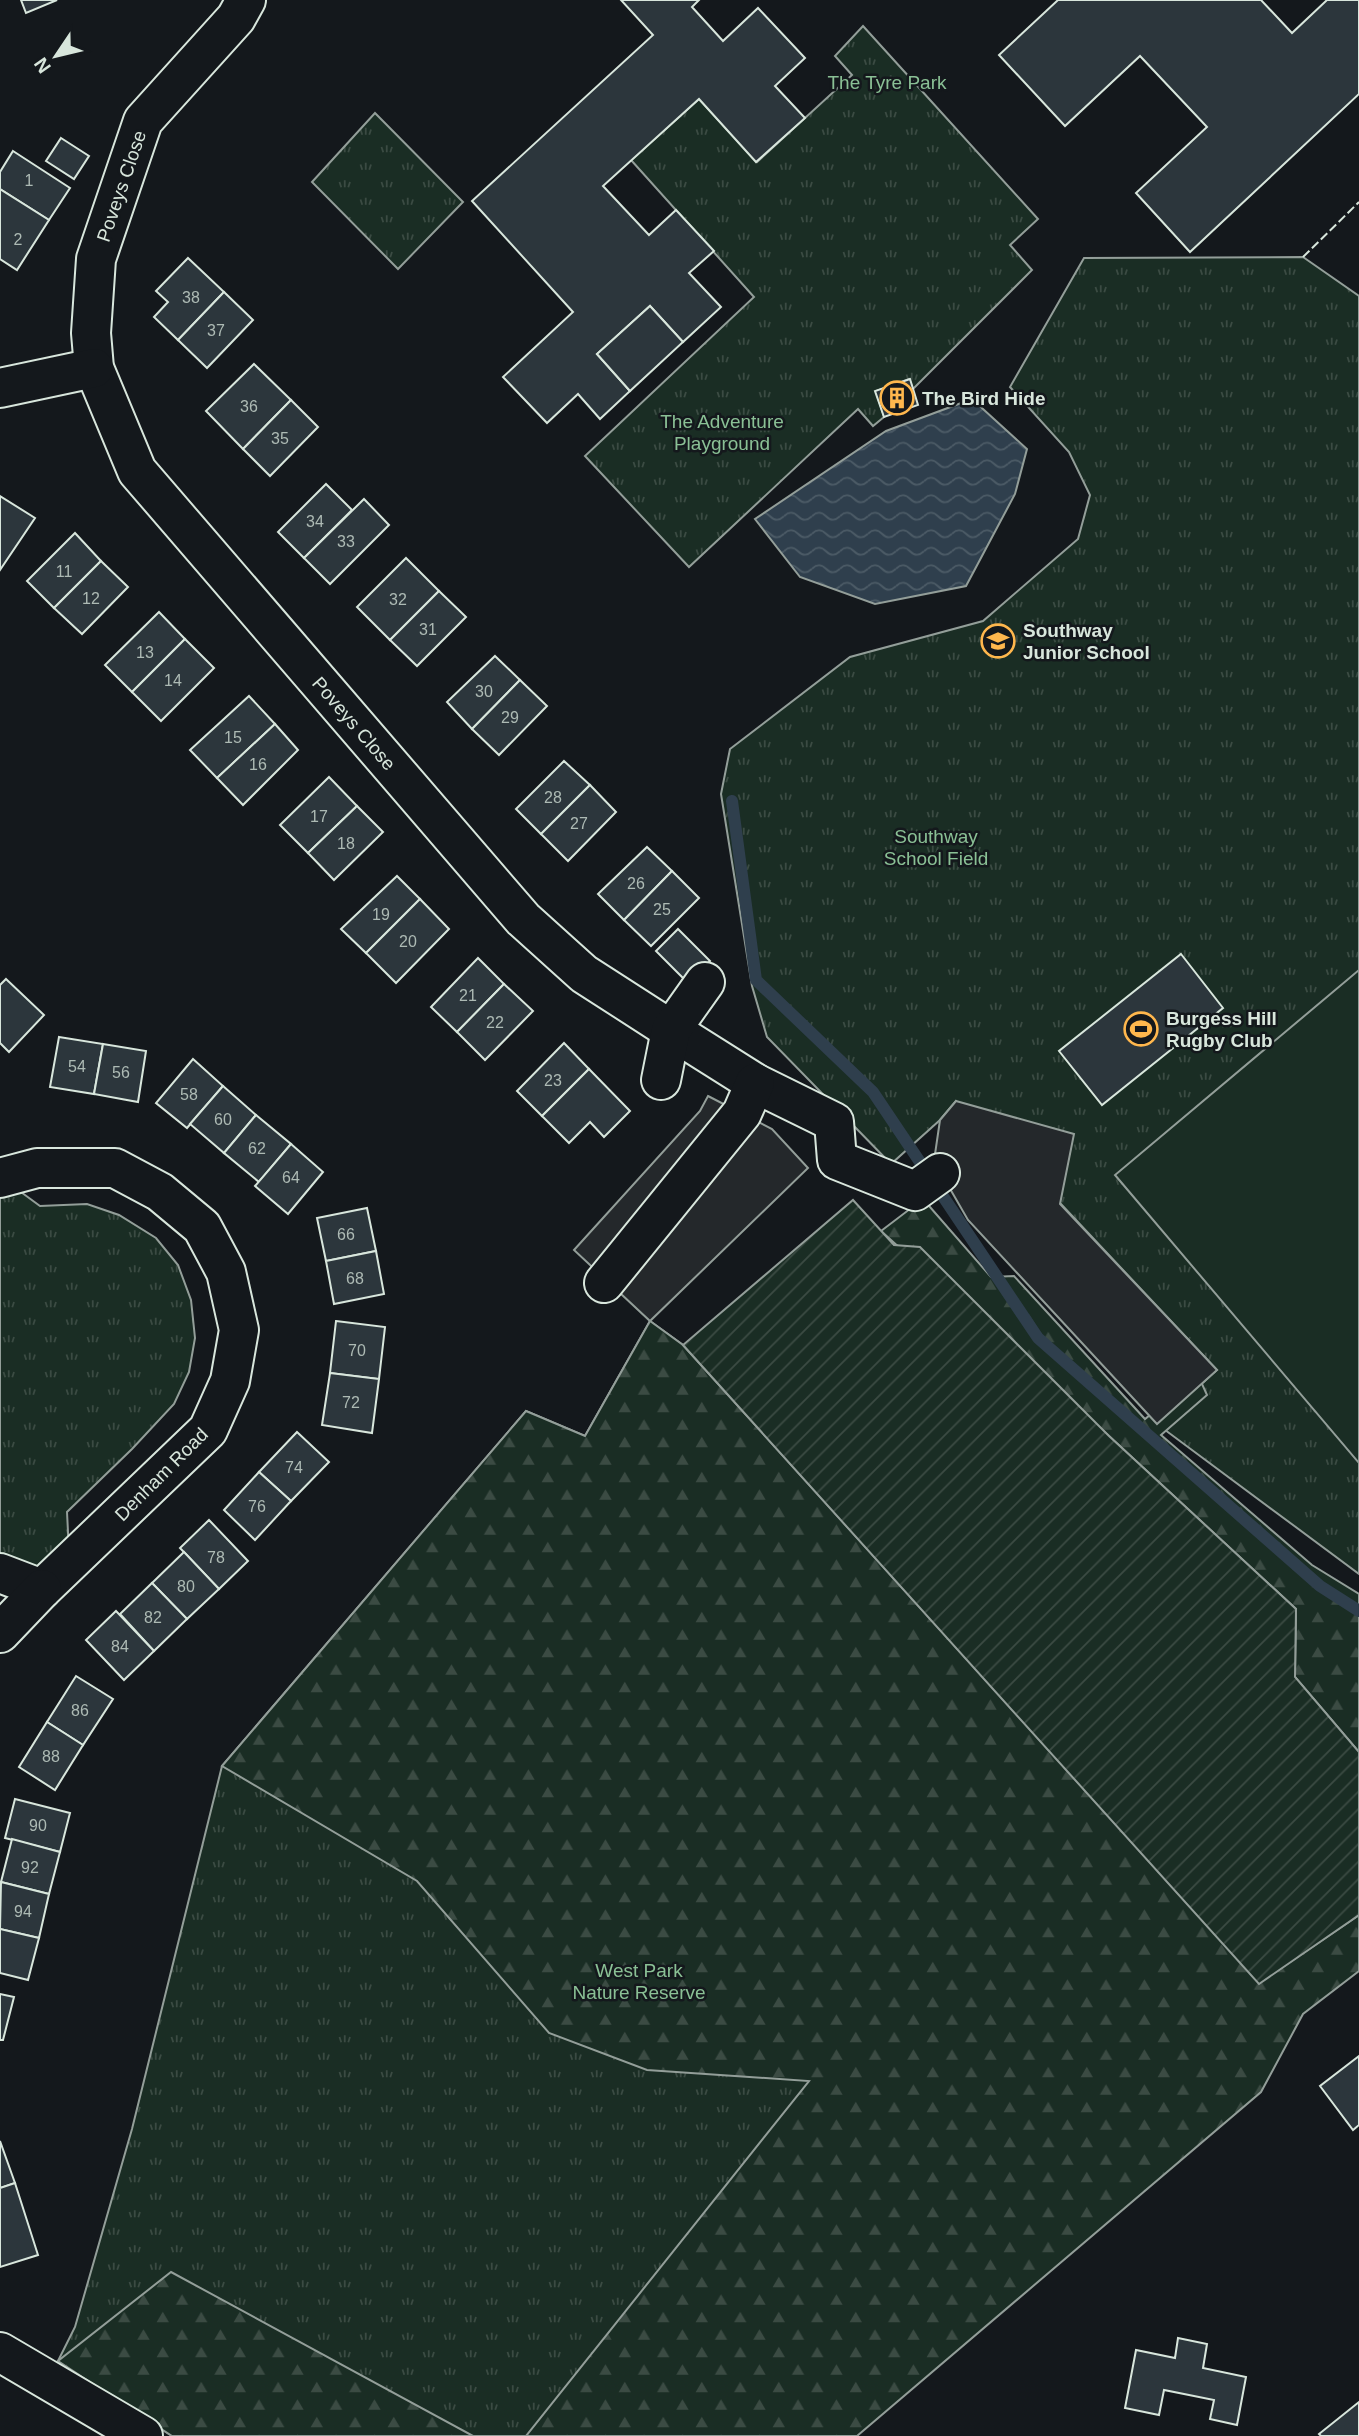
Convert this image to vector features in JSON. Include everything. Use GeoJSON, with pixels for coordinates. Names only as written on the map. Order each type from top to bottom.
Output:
{"type":"FeatureCollection","features":[{"type":"Feature","properties":{"kind":"street","name":"Poveys Close"},"geometry":{"type":"LineString","coordinates":[[246,0],[236,18],[143,121],[96,259],[91,333],[94,368],[137,471],[523,919],[584,974],[755,1083],[834,1122],[836,1160],[915,1191],[932,1179]]}},
{"type":"Feature","properties":{"kind":"street"},"geometry":{"type":"LineString","coordinates":[[0,388],[94,368]]}},
{"type":"Feature","properties":{"kind":"street"},"geometry":{"type":"LineString","coordinates":[[661,1080],[671,1030],[705,982]]}},
{"type":"Feature","properties":{"kind":"street"},"geometry":{"type":"LineString","coordinates":[[604,1283],[742,1113],[755,1083]]}},
{"type":"Feature","properties":{"kind":"street","name":"Denham Road"},"geometry":{"type":"LineString","coordinates":[[0,1178],[37,1168],[115,1168],[160,1192],[202,1227],[226,1272],[239,1330],[230,1381],[208,1430],[42,1589],[0,1633]]}},
{"type":"Feature","properties":{"kind":"street"},"geometry":{"type":"LineString","coordinates":[[0,1573],[42,1589]]}},
{"type":"Feature","properties":{"kind":"street"},"geometry":{"type":"LineString","coordinates":[[0,2352],[143,2436]]}},
{"type":"Feature","properties":{"kind":"green space"},"geometry":{"type":"Polygon","coordinates":[[[863,26],[1038,219],[1010,245],[1032,270],[913,389],[909,379],[876,391],[884,417],[873,426],[858,409],[689,567],[585,456],[754,297],[631,160],[699,99],[757,162],[852,75],[835,56],[863,26]]]}},
{"type":"Feature","properties":{"kind":"green space"},"geometry":{"type":"Polygon","coordinates":[[[375,113],[463,202],[398,269],[312,182],[375,113]]]}},
{"type":"Feature","properties":{"kind":"green space","name":"Southway School Field"},"geometry":{"type":"Polygon","coordinates":[[[1303,257],[1359,296],[1359,1574],[1157,1424],[1217,1370],[1060,1203],[956,1101],[940,1120],[891,1164],[767,1037],[752,986],[721,794],[730,749],[850,657],[983,621],[1078,539],[1090,495],[1069,452],[1010,387],[1084,258],[1303,257]]]}},
{"type":"Feature","properties":{"kind":"green space"},"geometry":{"type":"Polygon","coordinates":[[[1359,970],[1359,1463],[1115,1175],[1359,970]]]}},
{"type":"Feature","properties":{"kind":"green space"},"geometry":{"type":"Polygon","coordinates":[[[10,1184],[40,1206],[87,1204],[119,1215],[156,1238],[178,1265],[191,1300],[195,1338],[189,1372],[174,1404],[67,1512],[69,1552],[42,1569],[0,1561],[0,1188],[10,1184]]]}},
{"type":"Feature","properties":{"kind":"green space"},"geometry":{"type":"Polygon","coordinates":[[[923,1199],[991,1277],[1014,1276],[1145,1419],[1198,1375],[1207,1395],[1161,1435],[1312,1565],[1359,1594],[1359,1752],[1295,1677],[1296,1609],[881,1231],[923,1199]]]}},
{"type":"Feature","properties":{"kind":"green space"},"geometry":{"type":"Polygon","coordinates":[[[853,1200],[894,1245],[920,1247],[1109,1436],[1296,1609],[1295,1677],[1359,1752],[1359,1915],[1259,1984],[683,1345],[853,1200]]]}},
{"type":"Feature","properties":{"kind":"green space","name":"West Park Nature Reserve"},"geometry":{"type":"Polygon","coordinates":[[[650,1321],[683,1345],[1259,1984],[857,2436],[172,2436],[58,2361],[75,2327],[132,2129],[222,1766],[526,1411],[585,1436],[650,1321]]]}},
{"type":"Feature","properties":{"kind":"green space","name":"West Park Nature Reserve"},"geometry":{"type":"Polygon","coordinates":[[[650,1321],[683,1345],[1259,1983],[1359,1915],[1359,1971],[1303,2014],[1261,2092],[857,2436],[526,2436],[809,2081],[647,2070],[549,2033],[417,1881],[222,1766],[526,1411],[585,1436],[650,1321]]]}},
{"type":"Feature","properties":{"kind":"green space"},"geometry":{"type":"Polygon","coordinates":[[[171,2272],[473,2436],[172,2436],[58,2361],[171,2272]]]}},
{"type":"Feature","properties":{"kind":"shaded area"},"geometry":{"type":"Polygon","coordinates":[[[708,1096],[772,1129],[808,1168],[650,1321],[574,1250],[700,1111],[708,1096]]]}},
{"type":"Feature","properties":{"kind":"shaded area"},"geometry":{"type":"Polygon","coordinates":[[[956,1101],[1074,1134],[1060,1204],[1217,1370],[1157,1424],[968,1220],[934,1161],[940,1120],[956,1101]]]}},
{"type":"Feature","properties":{"kind":"water"},"geometry":{"type":"Polygon","coordinates":[[[972,399],[1027,449],[1015,494],[966,586],[875,604],[800,577],[755,519],[886,431],[972,399]]]}},
{"type":"Feature","properties":{"kind":"building"},"geometry":{"type":"Polygon","coordinates":[[[21,0],[57,0],[26,13],[21,0]]]}},
{"type":"Feature","properties":{"kind":"building"},"geometry":{"type":"Polygon","coordinates":[[[621,0],[699,0],[692,7],[723,41],[758,8],[805,58],[775,86],[805,118],[756,162],[699,99],[603,186],[649,235],[676,210],[714,251],[689,273],[721,307],[683,342],[650,306],[597,354],[630,391],[600,419],[578,394],[547,423],[503,377],[573,312],[472,201],[653,35],[621,0]]]}},
{"type":"Feature","properties":{"kind":"building"},"geometry":{"type":"Polygon","coordinates":[[[1058,0],[1261,0],[1292,33],[1327,0],[1359,0],[1359,94],[1190,252],[1136,193],[1207,127],[1140,56],[1065,126],[999,55],[1058,0]]]}},
{"type":"Feature","properties":{"kind":"building"},"geometry":{"type":"Polygon","coordinates":[[[61,138],[89,156],[74,179],[46,161],[61,138]]]}},
{"type":"Feature","properties":{"kind":"building"},"geometry":{"type":"Polygon","coordinates":[[[13,151],[70,188],[49,220],[0,189],[0,172],[13,151]]]}},
{"type":"Feature","properties":{"kind":"building"},"geometry":{"type":"Polygon","coordinates":[[[0,189],[49,220],[17,270],[0,259],[0,189]]]}},
{"type":"Feature","properties":{"kind":"building"},"geometry":{"type":"Polygon","coordinates":[[[188,258],[224,292],[178,340],[154,317],[168,302],[156,291],[188,258]]]}},
{"type":"Feature","properties":{"kind":"building"},"geometry":{"type":"Polygon","coordinates":[[[224,292],[253,320],[207,368],[178,340],[224,292]]]}},
{"type":"Feature","properties":{"kind":"building"},"geometry":{"type":"Polygon","coordinates":[[[650,306],[683,342],[630,391],[597,354],[650,306]]]}},
{"type":"Feature","properties":{"kind":"building"},"geometry":{"type":"Polygon","coordinates":[[[254,364],[291,400],[243,449],[206,411],[254,364]]]}},
{"type":"Feature","properties":{"kind":"building","name":"The Bird Hide"},"geometry":{"type":"Polygon","coordinates":[[[910,379],[918,405],[884,417],[875,391],[910,379]]]}},
{"type":"Feature","properties":{"kind":"building"},"geometry":{"type":"Polygon","coordinates":[[[291,400],[318,427],[270,476],[243,449],[291,400]]]}},
{"type":"Feature","properties":{"kind":"building"},"geometry":{"type":"Polygon","coordinates":[[[326,484],[352,510],[304,558],[278,532],[326,484]]]}},
{"type":"Feature","properties":{"kind":"building"},"geometry":{"type":"Polygon","coordinates":[[[0,496],[35,518],[0,570],[0,496]]]}},
{"type":"Feature","properties":{"kind":"building"},"geometry":{"type":"Polygon","coordinates":[[[364,499],[389,525],[330,584],[304,558],[364,499]]]}},
{"type":"Feature","properties":{"kind":"building"},"geometry":{"type":"Polygon","coordinates":[[[75,533],[101,561],[54,608],[27,581],[75,533]]]}},
{"type":"Feature","properties":{"kind":"building"},"geometry":{"type":"Polygon","coordinates":[[[406,558],[439,591],[390,640],[357,607],[406,558]]]}},
{"type":"Feature","properties":{"kind":"building"},"geometry":{"type":"Polygon","coordinates":[[[101,561],[128,587],[82,634],[54,608],[101,561]]]}},
{"type":"Feature","properties":{"kind":"building"},"geometry":{"type":"Polygon","coordinates":[[[439,591],[466,617],[417,666],[390,640],[439,591]]]}},
{"type":"Feature","properties":{"kind":"building"},"geometry":{"type":"Polygon","coordinates":[[[159,612],[185,639],[132,692],[105,665],[159,612]]]}},
{"type":"Feature","properties":{"kind":"building"},"geometry":{"type":"Polygon","coordinates":[[[185,639],[214,668],[161,721],[132,692],[185,639]]]}},
{"type":"Feature","properties":{"kind":"building"},"geometry":{"type":"Polygon","coordinates":[[[495,656],[520,680],[472,729],[447,702],[495,656]]]}},
{"type":"Feature","properties":{"kind":"building"},"geometry":{"type":"Polygon","coordinates":[[[520,680],[547,706],[499,755],[472,729],[520,680]]]}},
{"type":"Feature","properties":{"kind":"building"},"geometry":{"type":"Polygon","coordinates":[[[249,696],[275,724],[217,778],[190,750],[249,696]]]}},
{"type":"Feature","properties":{"kind":"building"},"geometry":{"type":"Polygon","coordinates":[[[275,724],[298,750],[243,805],[217,778],[275,724]]]}},
{"type":"Feature","properties":{"kind":"building"},"geometry":{"type":"Polygon","coordinates":[[[564,761],[590,785],[541,834],[516,809],[564,761]]]}},
{"type":"Feature","properties":{"kind":"building"},"geometry":{"type":"Polygon","coordinates":[[[329,777],[357,806],[308,853],[280,825],[329,777]]]}},
{"type":"Feature","properties":{"kind":"building"},"geometry":{"type":"Polygon","coordinates":[[[590,785],[616,812],[568,861],[541,834],[590,785]]]}},
{"type":"Feature","properties":{"kind":"building"},"geometry":{"type":"Polygon","coordinates":[[[357,806],[383,832],[334,880],[308,853],[357,806]]]}},
{"type":"Feature","properties":{"kind":"building"},"geometry":{"type":"Polygon","coordinates":[[[647,847],[672,871],[624,920],[598,894],[647,847]]]}},
{"type":"Feature","properties":{"kind":"building"},"geometry":{"type":"Polygon","coordinates":[[[672,871],[699,898],[651,946],[624,920],[672,871]]]}},
{"type":"Feature","properties":{"kind":"building"},"geometry":{"type":"Polygon","coordinates":[[[397,876],[420,899],[366,953],[341,929],[397,876]]]}},
{"type":"Feature","properties":{"kind":"building"},"geometry":{"type":"Polygon","coordinates":[[[420,899],[449,929],[396,983],[366,953],[420,899]]]}},
{"type":"Feature","properties":{"kind":"building"},"geometry":{"type":"Polygon","coordinates":[[[678,929],[710,961],[688,983],[656,951],[678,929]]]}},
{"type":"Feature","properties":{"kind":"building","name":"Burgess Hill Rugby Club"},"geometry":{"type":"Polygon","coordinates":[[[1181,954],[1223,1008],[1102,1105],[1059,1051],[1181,954]]]}},
{"type":"Feature","properties":{"kind":"building"},"geometry":{"type":"Polygon","coordinates":[[[478,958],[504,984],[457,1032],[431,1007],[478,958]]]}},
{"type":"Feature","properties":{"kind":"building"},"geometry":{"type":"Polygon","coordinates":[[[6,979],[44,1015],[9,1052],[0,1043],[0,985],[6,979]]]}},
{"type":"Feature","properties":{"kind":"building"},"geometry":{"type":"Polygon","coordinates":[[[504,984],[533,1011],[485,1060],[457,1032],[504,984]]]}},
{"type":"Feature","properties":{"kind":"building"},"geometry":{"type":"Polygon","coordinates":[[[59,1037],[103,1044],[94,1094],[50,1087],[59,1037]]]}},
{"type":"Feature","properties":{"kind":"building"},"geometry":{"type":"Polygon","coordinates":[[[564,1043],[589,1069],[542,1116],[517,1091],[564,1043]]]}},
{"type":"Feature","properties":{"kind":"building"},"geometry":{"type":"Polygon","coordinates":[[[103,1044],[146,1051],[138,1102],[94,1094],[103,1044]]]}},
{"type":"Feature","properties":{"kind":"building"},"geometry":{"type":"Polygon","coordinates":[[[193,1059],[223,1086],[187,1128],[156,1103],[193,1059]]]}},
{"type":"Feature","properties":{"kind":"building"},"geometry":{"type":"Polygon","coordinates":[[[589,1069],[630,1111],[604,1137],[590,1122],[569,1143],[542,1116],[589,1069]]]}},
{"type":"Feature","properties":{"kind":"building"},"geometry":{"type":"Polygon","coordinates":[[[223,1086],[256,1115],[224,1153],[190,1124],[223,1086]]]}},
{"type":"Feature","properties":{"kind":"building"},"geometry":{"type":"Polygon","coordinates":[[[256,1115],[291,1144],[259,1182],[224,1153],[256,1115]]]}},
{"type":"Feature","properties":{"kind":"building"},"geometry":{"type":"Polygon","coordinates":[[[291,1144],[323,1172],[288,1214],[255,1186],[291,1144]]]}},
{"type":"Feature","properties":{"kind":"building"},"geometry":{"type":"Polygon","coordinates":[[[367,1208],[376,1251],[326,1261],[317,1218],[367,1208]]]}},
{"type":"Feature","properties":{"kind":"building"},"geometry":{"type":"Polygon","coordinates":[[[376,1251],[384,1294],[334,1304],[326,1261],[376,1251]]]}},
{"type":"Feature","properties":{"kind":"building"},"geometry":{"type":"Polygon","coordinates":[[[336,1321],[385,1327],[379,1379],[330,1373],[336,1321]]]}},
{"type":"Feature","properties":{"kind":"building"},"geometry":{"type":"Polygon","coordinates":[[[330,1373],[379,1379],[372,1433],[322,1425],[330,1373]]]}},
{"type":"Feature","properties":{"kind":"building"},"geometry":{"type":"Polygon","coordinates":[[[297,1432],[329,1462],[291,1501],[259,1472],[297,1432]]]}},
{"type":"Feature","properties":{"kind":"building"},"geometry":{"type":"Polygon","coordinates":[[[259,1472],[291,1501],[255,1540],[224,1510],[259,1472]]]}},
{"type":"Feature","properties":{"kind":"building"},"geometry":{"type":"Polygon","coordinates":[[[209,1520],[248,1561],[219,1589],[180,1548],[209,1520]]]}},
{"type":"Feature","properties":{"kind":"building"},"geometry":{"type":"Polygon","coordinates":[[[184,1552],[219,1589],[187,1619],[152,1583],[184,1552]]]}},
{"type":"Feature","properties":{"kind":"building"},"geometry":{"type":"Polygon","coordinates":[[[152,1583],[187,1619],[154,1651],[120,1614],[152,1583]]]}},
{"type":"Feature","properties":{"kind":"building"},"geometry":{"type":"Polygon","coordinates":[[[116,1611],[154,1651],[124,1680],[86,1640],[116,1611]]]}},
{"type":"Feature","properties":{"kind":"building"},"geometry":{"type":"Polygon","coordinates":[[[76,1676],[113,1699],[83,1745],[47,1722],[76,1676]]]}},
{"type":"Feature","properties":{"kind":"building"},"geometry":{"type":"Polygon","coordinates":[[[47,1722],[83,1745],[55,1790],[19,1767],[47,1722]]]}},
{"type":"Feature","properties":{"kind":"building"},"geometry":{"type":"Polygon","coordinates":[[[15,1799],[70,1813],[60,1852],[5,1838],[15,1799]]]}},
{"type":"Feature","properties":{"kind":"building"},"geometry":{"type":"Polygon","coordinates":[[[12,1839],[60,1852],[49,1894],[1,1882],[12,1839]]]}},
{"type":"Feature","properties":{"kind":"building"},"geometry":{"type":"Polygon","coordinates":[[[1,1882],[49,1894],[39,1938],[0,1929],[1,1882]]]}},
{"type":"Feature","properties":{"kind":"building"},"geometry":{"type":"Polygon","coordinates":[[[0,1929],[39,1938],[28,1980],[0,1973],[0,1929]]]}},
{"type":"Feature","properties":{"kind":"building"},"geometry":{"type":"Polygon","coordinates":[[[0,1994],[14,1997],[3,2040],[0,2040],[0,1994]]]}},
{"type":"Feature","properties":{"kind":"building"},"geometry":{"type":"Polygon","coordinates":[[[1359,2056],[1359,2125],[1353,2130],[1320,2086],[1359,2056]]]}},
{"type":"Feature","properties":{"kind":"building"},"geometry":{"type":"Polygon","coordinates":[[[0,2141],[15,2183],[0,2188],[0,2141]]]}},
{"type":"Feature","properties":{"kind":"building"},"geometry":{"type":"Polygon","coordinates":[[[15,2183],[38,2255],[0,2267],[0,2188],[15,2183]]]}},
{"type":"Feature","properties":{"kind":"building"},"geometry":{"type":"Polygon","coordinates":[[[1178,2338],[1207,2344],[1203,2368],[1246,2377],[1237,2425],[1210,2419],[1214,2400],[1164,2390],[1159,2415],[1125,2408],[1136,2350],[1175,2358],[1178,2338]]]}},
{"type":"Feature","properties":{"kind":"building"},"geometry":{"type":"Polygon","coordinates":[[[1359,2402],[1359,2436],[1319,2434],[1359,2402]]]}},
{"type":"Feature","properties":{"kind":"waterway"},"geometry":{"type":"LineString","coordinates":[[732,801],[756,980],[873,1092],[1038,1338],[1320,1586],[1359,1611]]}},
{"type":"Feature","properties":{"kind":"fence"},"geometry":{"type":"LineString","coordinates":[[1303,257],[1359,202]]}},
{"type":"Feature","properties":{"kind":"place","name":"The Bird Hide"},"geometry":{"type":"Point","coordinates":[897,398]}},
{"type":"Feature","properties":{"kind":"place","name":"Southway Junior School"},"geometry":{"type":"Point","coordinates":[998,641]}},
{"type":"Feature","properties":{"kind":"place","name":"Burgess Hill Rugby Club"},"geometry":{"type":"Point","coordinates":[1141,1029]}},
{"type":"Feature","properties":{"kind":"park label","name":"The Tyre Park"},"geometry":{"type":"Point","coordinates":[887,82]}},
{"type":"Feature","properties":{"kind":"park label","name":"The Adventure Playground"},"geometry":{"type":"Point","coordinates":[722,432]}}]}
